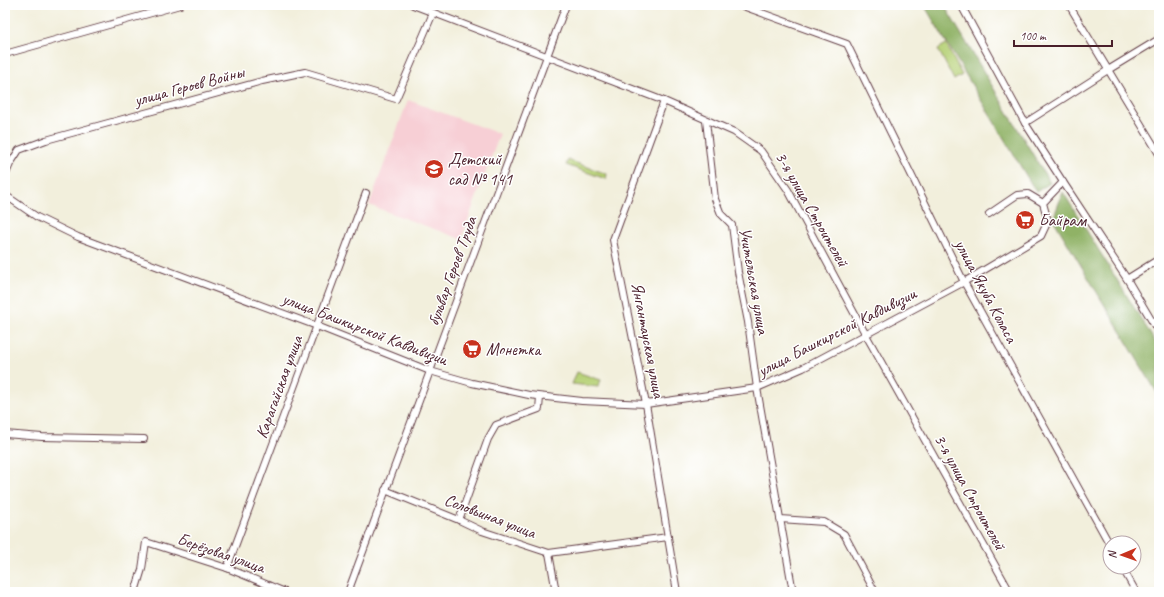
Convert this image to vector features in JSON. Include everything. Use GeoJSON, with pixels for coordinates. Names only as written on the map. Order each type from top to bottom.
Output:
{"type":"FeatureCollection","features":[{"type":"Feature","properties":{"kind":"street"},"geometry":{"type":"LineString","coordinates":[[5,54],[180,5]]}},
{"type":"Feature","properties":{"kind":"street","name":"3-я улица Строителей"},"geometry":{"type":"LineString","coordinates":[[413,5],[664,101],[734,132],[761,151],[788,190],[866,335],[1010,592]]}},
{"type":"Feature","properties":{"kind":"street","name":"бульвар Героев Труда"},"geometry":{"type":"LineString","coordinates":[[348,592],[566,5]]}},
{"type":"Feature","properties":{"kind":"street","name":"улица Якуба Коласа"},"geometry":{"type":"LineString","coordinates":[[740,5],[847,44],[964,282],[1104,535]]}},
{"type":"Feature","properties":{"kind":"street"},"geometry":{"type":"LineString","coordinates":[[961,5],[1025,123],[1062,182],[1127,279],[1159,333]]}},
{"type":"Feature","properties":{"kind":"street"},"geometry":{"type":"LineString","coordinates":[[1069,5],[1159,154]]}},
{"type":"Feature","properties":{"kind":"street","name":"улица Героев Войны"},"geometry":{"type":"LineString","coordinates":[[5,176],[10,164],[19,150],[46,140],[262,81],[305,72],[396,99],[433,13]]}},
{"type":"Feature","properties":{"kind":"street"},"geometry":{"type":"LineString","coordinates":[[1025,123],[1159,39]]}},
{"type":"Feature","properties":{"kind":"street","name":"Янгантауская улица"},"geometry":{"type":"LineString","coordinates":[[664,101],[614,240],[646,404],[677,592]]}},
{"type":"Feature","properties":{"kind":"street","name":"Учительская улица"},"geometry":{"type":"LineString","coordinates":[[706,120],[715,199],[720,214],[732,225],[757,388],[793,592]]}},
{"type":"Feature","properties":{"kind":"street"},"geometry":{"type":"LineString","coordinates":[[989,214],[1017,195],[1028,194],[1043,203],[1062,182]]}},
{"type":"Feature","properties":{"kind":"street","name":"Карагайская улица"},"geometry":{"type":"LineString","coordinates":[[227,568],[366,193]]}},
{"type":"Feature","properties":{"kind":"street","name":"улица Башкирской Кавдивизии"},"geometry":{"type":"LineString","coordinates":[[5,195],[37,217],[78,237],[317,326],[430,371],[472,383],[540,397],[582,401],[646,404],[757,388],[803,368],[964,282],[1041,236],[1048,221],[1043,203]]}},
{"type":"Feature","properties":{"kind":"street"},"geometry":{"type":"LineString","coordinates":[[1127,279],[1159,259]]}},
{"type":"Feature","properties":{"kind":"street"},"geometry":{"type":"LineString","coordinates":[[459,520],[488,439],[496,424],[539,409],[540,397]]}},
{"type":"Feature","properties":{"kind":"street"},"geometry":{"type":"LineString","coordinates":[[5,434],[42,437],[144,439]]}},
{"type":"Feature","properties":{"kind":"street","name":"Соловьиная улица"},"geometry":{"type":"LineString","coordinates":[[385,490],[482,531],[549,553],[556,592]]}},
{"type":"Feature","properties":{"kind":"street"},"geometry":{"type":"LineString","coordinates":[[780,518],[824,522],[844,534],[875,592]]}},
{"type":"Feature","properties":{"kind":"street"},"geometry":{"type":"LineString","coordinates":[[549,553],[668,537]]}},
{"type":"Feature","properties":{"kind":"street","name":"Берёзовая улица"},"geometry":{"type":"LineString","coordinates":[[135,592],[142,569],[146,542],[227,568],[285,592]]}},
{"type":"Feature","properties":{"kind":"street"},"geometry":{"type":"LineString","coordinates":[[1126,575],[1136,592]]}},
{"type":"Feature","properties":{"kind":"shaded area","name":"Детский сад № 141"},"geometry":{"type":"Polygon","coordinates":[[[408,100],[500,134],[461,239],[369,205],[408,100]]]}},
{"type":"Feature","properties":{"kind":"green space"},"geometry":{"type":"Polygon","coordinates":[[[924,5],[944,5],[1050,183],[1036,192],[924,5]]]}},
{"type":"Feature","properties":{"kind":"green space"},"geometry":{"type":"Polygon","coordinates":[[[946,44],[962,75],[954,80],[938,49],[946,44]]]}},
{"type":"Feature","properties":{"kind":"green space"},"geometry":{"type":"Polygon","coordinates":[[[568,160],[607,174],[606,179],[566,165],[568,160]]]}},
{"type":"Feature","properties":{"kind":"green space"},"geometry":{"type":"Polygon","coordinates":[[[1063,192],[1159,348],[1159,396],[1053,219],[1063,192]]]}},
{"type":"Feature","properties":{"kind":"green space"},"geometry":{"type":"Polygon","coordinates":[[[577,372],[601,380],[598,387],[572,384],[577,372]]]}},
{"type":"Feature","properties":{"kind":"place","name":"Детский сад № 141"},"geometry":{"type":"Point","coordinates":[434,169]}},
{"type":"Feature","properties":{"kind":"place","name":"Байрам"},"geometry":{"type":"Point","coordinates":[1025,220]}},
{"type":"Feature","properties":{"kind":"place","name":"Монетка"},"geometry":{"type":"Point","coordinates":[472,349]}}]}
